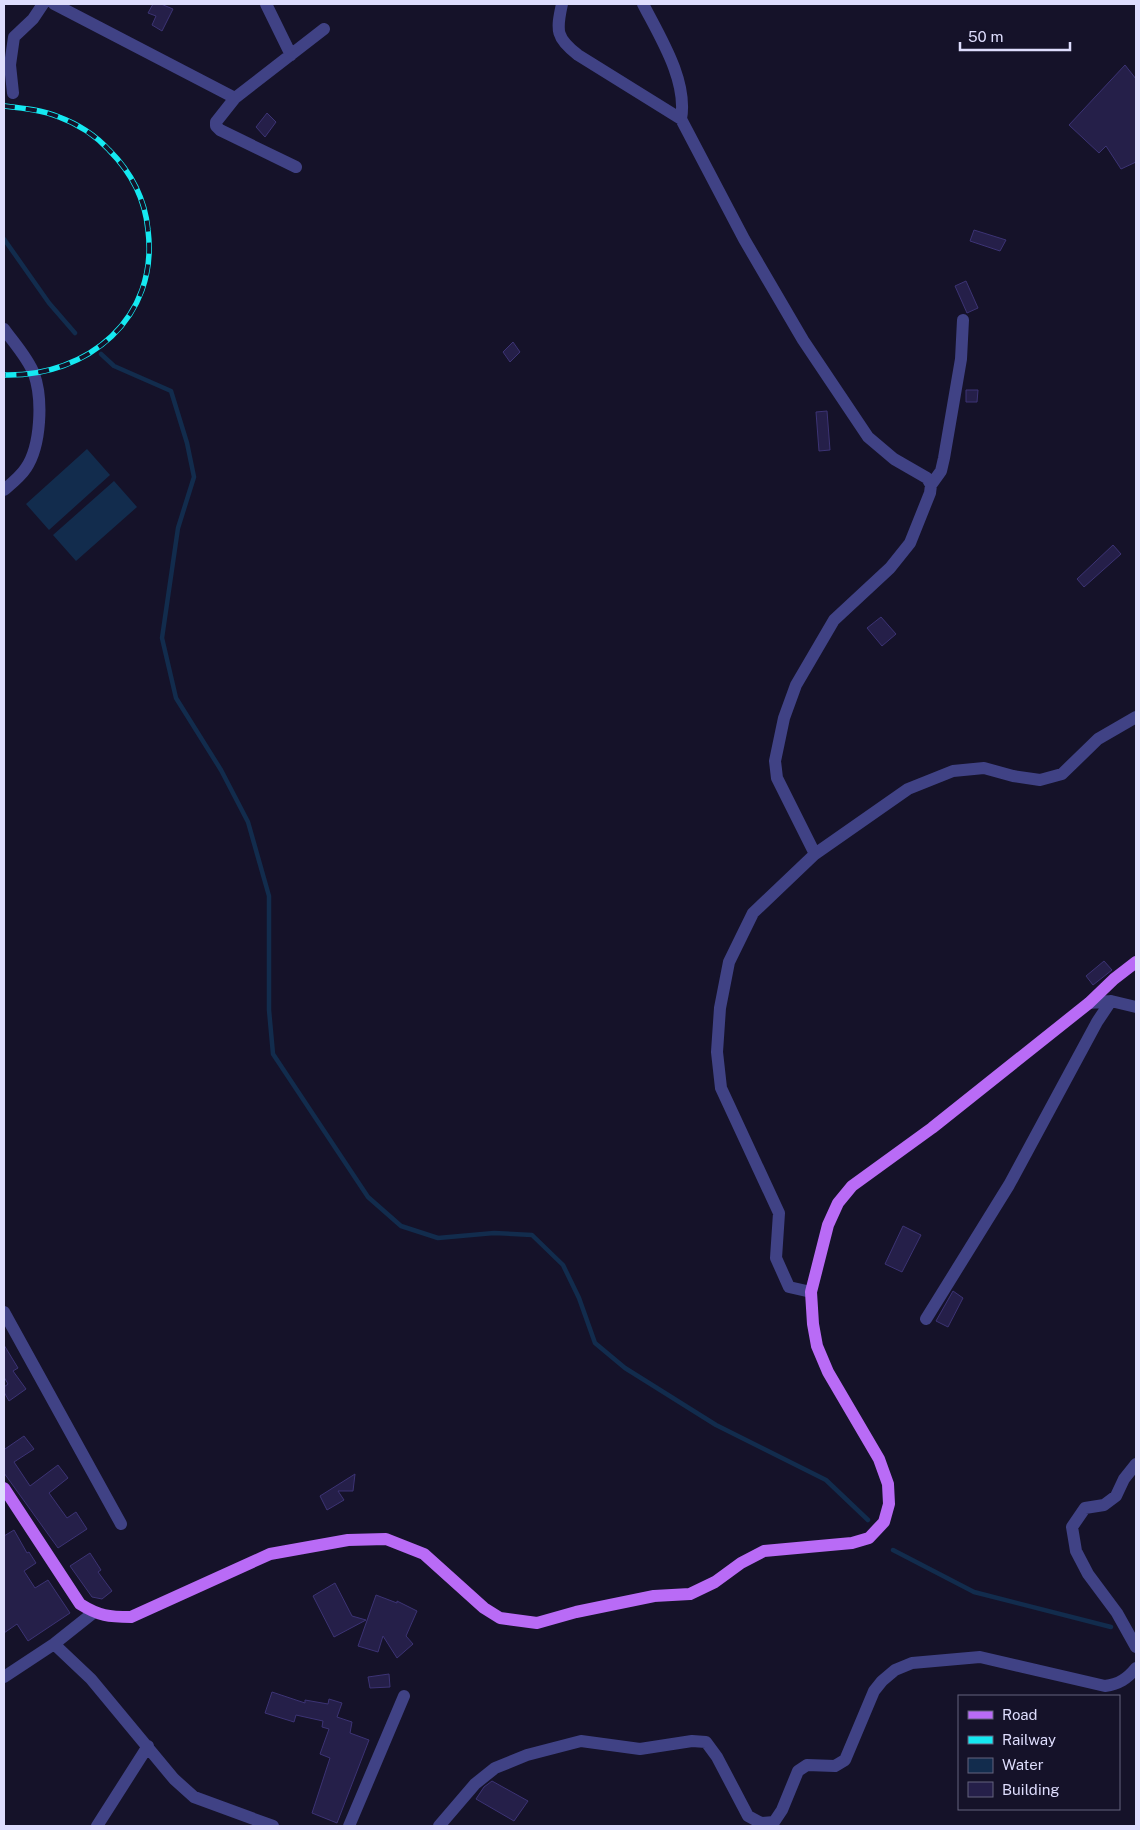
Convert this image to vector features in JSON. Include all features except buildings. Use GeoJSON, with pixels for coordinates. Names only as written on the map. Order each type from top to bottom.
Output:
{"type":"FeatureCollection","features":[{"type":"Feature","properties":{"kind":"main road"},"geometry":{"type":"LineString","coordinates":[[4,1488],[80,1604],[93,1613],[110,1617],[131,1617],[270,1554],[348,1540],[386,1539],[424,1554],[484,1608],[500,1618],[537,1623],[576,1612],[654,1596],[690,1594],[715,1582],[741,1563],[764,1551],[852,1543],[869,1538],[884,1522],[889,1504],[888,1484],[879,1459],[828,1372],[817,1346],[813,1324],[811,1292],[828,1225],[838,1203],[852,1186],[932,1128],[1090,1003],[1114,979],[1136,962]]}},
{"type":"Feature","properties":{"kind":"street"},"geometry":{"type":"LineString","coordinates":[[12,93],[10,65],[14,37],[33,19],[43,4]]}},
{"type":"Feature","properties":{"kind":"street"},"geometry":{"type":"LineString","coordinates":[[54,4],[235,98]]}},
{"type":"Feature","properties":{"kind":"street"},"geometry":{"type":"LineString","coordinates":[[266,4],[291,55]]}},
{"type":"Feature","properties":{"kind":"street"},"geometry":{"type":"LineString","coordinates":[[562,4],[559,18],[559,33],[563,44],[681,119],[744,239],[802,340],[868,437],[894,459],[927,478],[931,485]]}},
{"type":"Feature","properties":{"kind":"street"},"geometry":{"type":"LineString","coordinates":[[643,4],[668,53],[683,98],[681,119]]}},
{"type":"Feature","properties":{"kind":"street"},"geometry":{"type":"LineString","coordinates":[[296,167],[220,130],[216,126],[216,122],[235,98],[324,29]]}},
{"type":"Feature","properties":{"kind":"street"},"geometry":{"type":"LineString","coordinates":[[815,854],[776,778],[775,761],[784,718],[796,685],[834,620],[890,568],[910,543],[930,493],[931,485],[941,471],[961,359],[963,320]]}},
{"type":"Feature","properties":{"kind":"street"},"geometry":{"type":"LineString","coordinates":[[4,329],[26,359],[34,374],[40,411],[36,445],[26,469],[4,490]]}},
{"type":"Feature","properties":{"kind":"street"},"geometry":{"type":"LineString","coordinates":[[811,1292],[789,1287],[776,1258],[779,1213],[721,1088],[717,1052],[720,1008],[729,962],[753,913],[815,854],[908,789],[953,771],[984,768],[1013,776],[1040,780],[1062,774],[1098,739],[1136,717]]}},
{"type":"Feature","properties":{"kind":"street"},"geometry":{"type":"LineString","coordinates":[[1090,1003],[1111,1001],[1136,1007]]}},
{"type":"Feature","properties":{"kind":"street"},"geometry":{"type":"LineString","coordinates":[[926,1318],[1009,1185],[1092,1031],[1111,1001]]}},
{"type":"Feature","properties":{"kind":"street"},"geometry":{"type":"LineString","coordinates":[[4,1312],[7,1327],[120,1524]]}},
{"type":"Feature","properties":{"kind":"street"},"geometry":{"type":"LineString","coordinates":[[1136,1464],[1124,1479],[1116,1496],[1104,1505],[1085,1508],[1072,1526],[1076,1550],[1088,1574],[1118,1613],[1136,1647]]}},
{"type":"Feature","properties":{"kind":"street"},"geometry":{"type":"LineString","coordinates":[[4,1677],[54,1644],[93,1613]]}},
{"type":"Feature","properties":{"kind":"street"},"geometry":{"type":"LineString","coordinates":[[54,1644],[91,1679],[174,1780],[194,1797],[273,1826]]}},
{"type":"Feature","properties":{"kind":"street"},"geometry":{"type":"LineString","coordinates":[[439,1826],[474,1784],[495,1768],[527,1755],[581,1741],[640,1749],[692,1741],[706,1742],[717,1757],[748,1816],[761,1823],[774,1822],[782,1810],[798,1771],[807,1765],[834,1766],[844,1760],[874,1691],[895,1670],[912,1663],[980,1657],[1105,1686],[1118,1684],[1130,1676],[1136,1668]]}},
{"type":"Feature","properties":{"kind":"street"},"geometry":{"type":"LineString","coordinates":[[348,1826],[404,1696]]}},
{"type":"Feature","properties":{"kind":"street"},"geometry":{"type":"LineString","coordinates":[[97,1826],[148,1746]]}},
{"type":"Feature","properties":{"kind":"water"},"geometry":{"type":"Polygon","coordinates":[[[87,449],[110,475],[49,530],[26,504],[87,449]]]}},
{"type":"Feature","properties":{"kind":"water"},"geometry":{"type":"Polygon","coordinates":[[[114,481],[137,507],[76,561],[53,535],[114,481]]]}},
{"type":"Feature","properties":{"kind":"waterway"},"geometry":{"type":"LineString","coordinates":[[4,239],[49,303],[75,333]]}},
{"type":"Feature","properties":{"kind":"waterway"},"geometry":{"type":"LineString","coordinates":[[101,354],[114,366],[171,391],[187,443],[194,477],[178,528],[162,638],[176,698],[221,770],[248,822],[269,896],[269,1010],[273,1054],[368,1197],[401,1226],[438,1238],[494,1233],[532,1235],[563,1265],[579,1298],[595,1343],[625,1368],[716,1425],[826,1480],[868,1520]]}},
{"type":"Feature","properties":{"kind":"waterway"},"geometry":{"type":"LineString","coordinates":[[893,1550],[974,1592],[1111,1627]]}},
{"type":"Feature","properties":{"kind":"railway"},"geometry":{"type":"LineString","coordinates":[[4,106],[39,111],[66,120],[98,140],[117,158],[136,187],[144,208],[148,230],[148,262],[142,290],[129,315],[112,336],[89,353],[63,366],[35,373],[4,375]]}}]}
